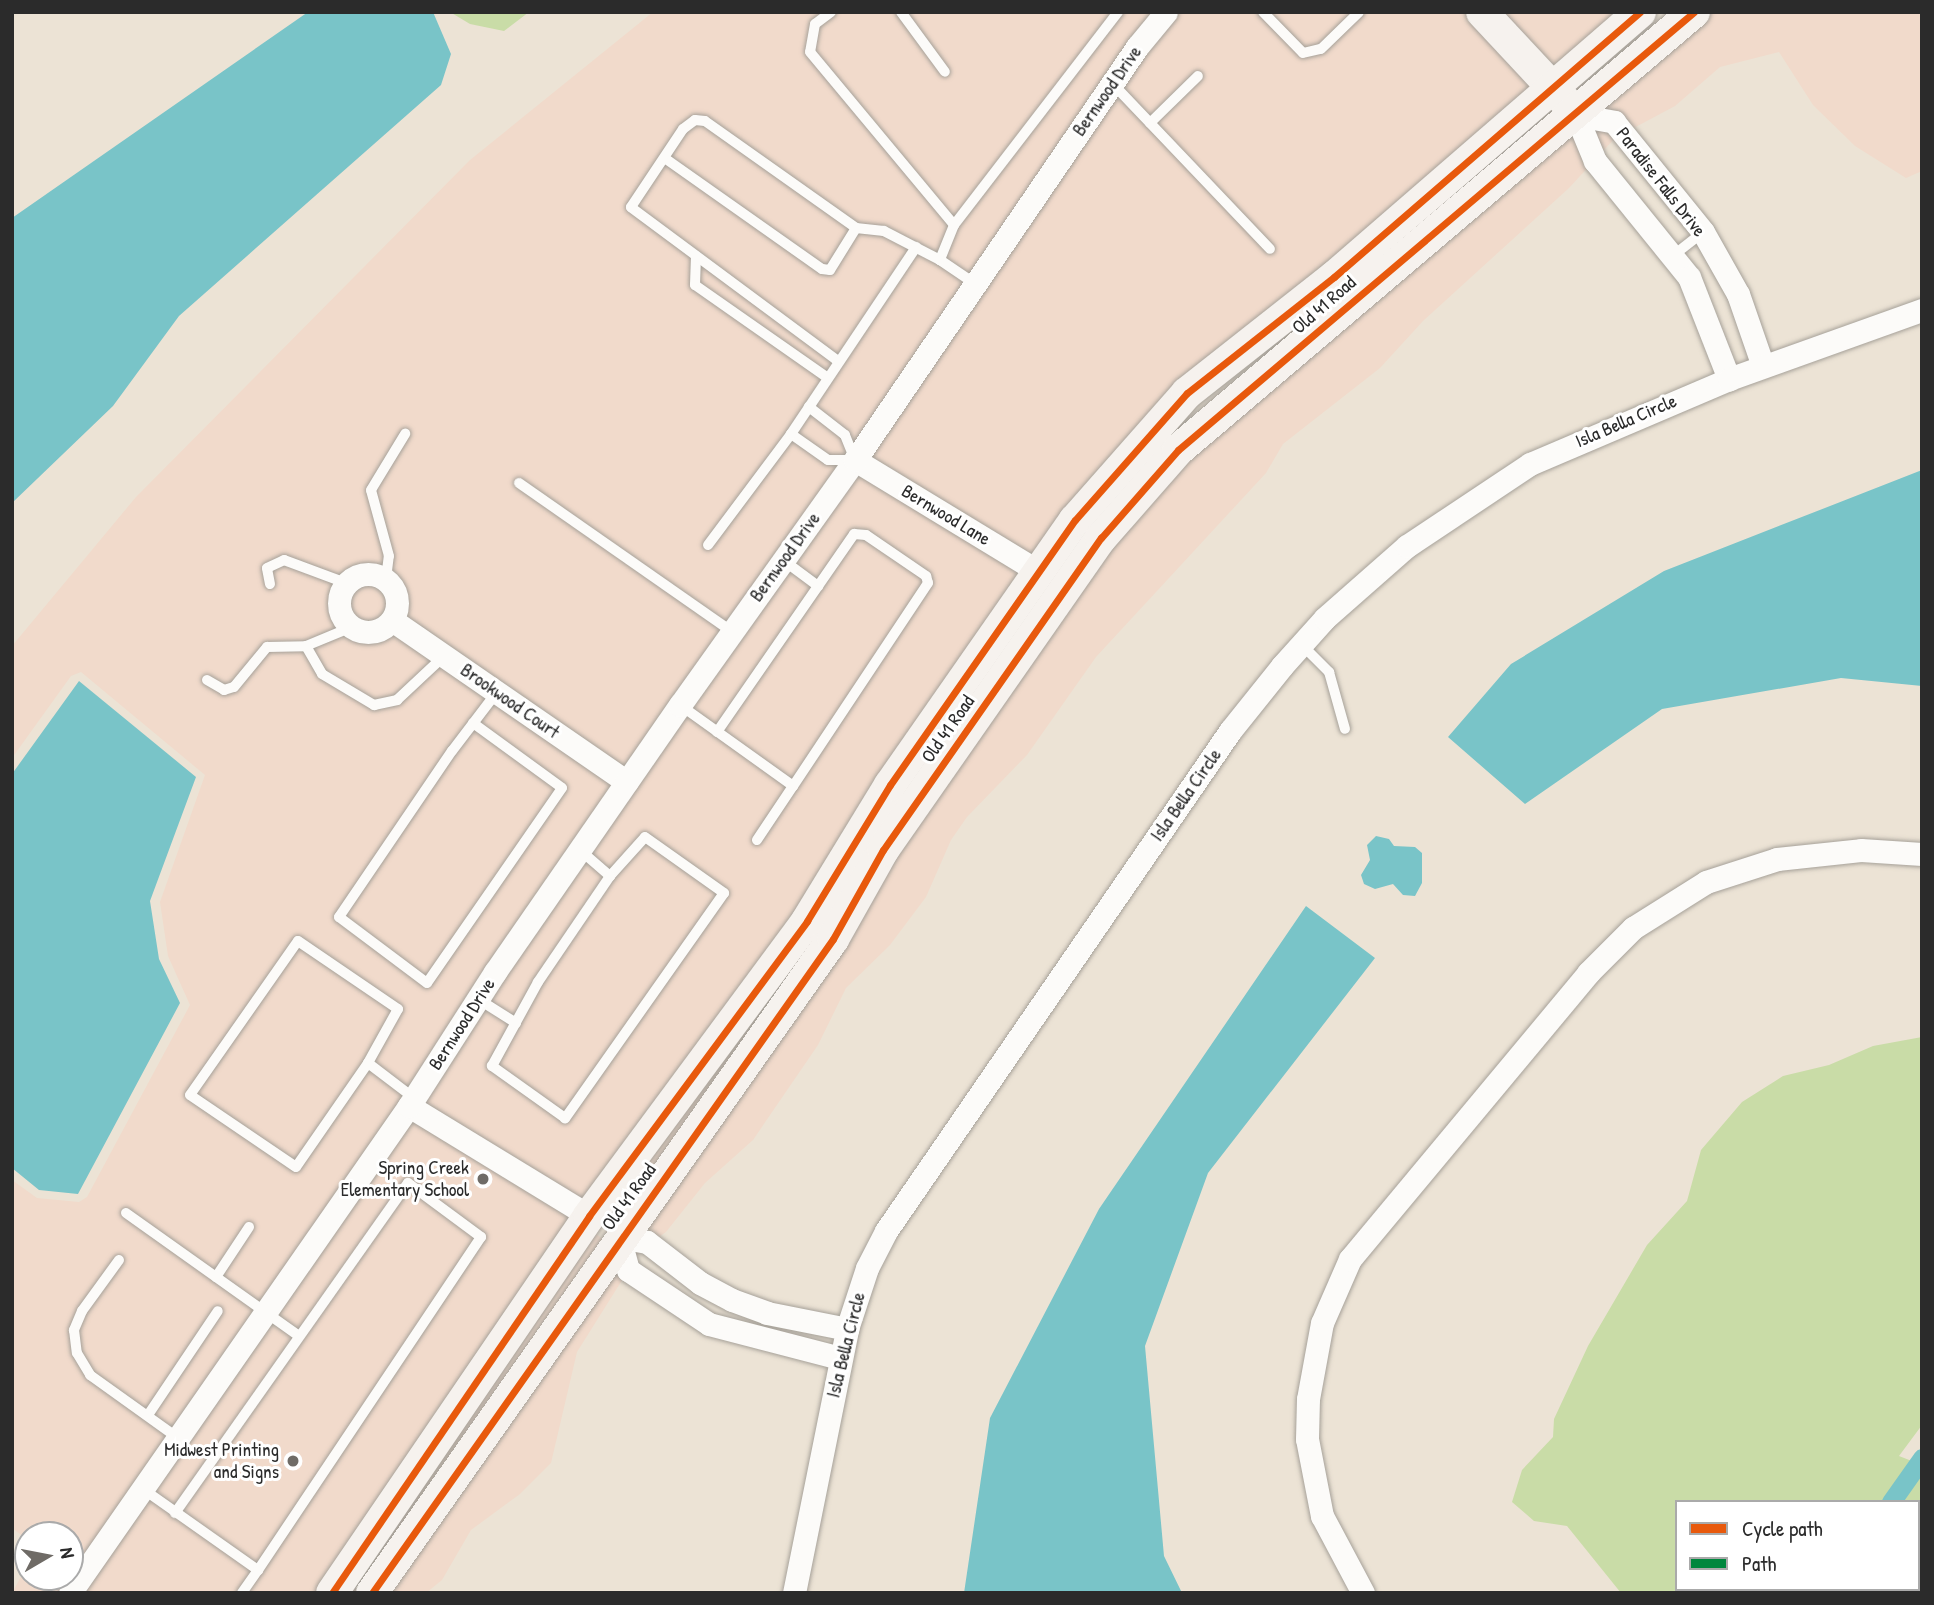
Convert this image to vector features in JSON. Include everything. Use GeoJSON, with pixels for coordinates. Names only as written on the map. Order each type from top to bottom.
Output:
{"type":"FeatureCollection","features":[{"type":"Feature","properties":{"kind":"street","name":"Bernwood Drive"},"geometry":{"type":"LineString","coordinates":[[70,1593],[412,1102],[478,999],[731,631],[855,460],[1112,83],[1165,12]]}},
{"type":"Feature","properties":{"kind":"street"},"geometry":{"type":"LineString","coordinates":[[1482,12],[1556,88],[1576,115]]}},
{"type":"Feature","properties":{"kind":"street","name":"Old 41 Road"},"geometry":{"type":"LineString","coordinates":[[332,1593],[589,1216],[807,921],[890,785],[1036,570],[1187,393],[1334,276],[1556,88],[1640,12]]}},
{"type":"Feature","properties":{"kind":"street","name":"Old 41 Road"},"geometry":{"type":"LineString","coordinates":[[372,1593],[619,1237],[833,939],[883,850],[1063,587],[1178,450],[1517,159],[1576,115],[1694,12]]}},
{"type":"Feature","properties":{"kind":"street","name":"Paradise Falls Drive"},"geometry":{"type":"LineString","coordinates":[[1576,115],[1614,122],[1703,232],[1738,294],[1762,366]]}},
{"type":"Feature","properties":{"kind":"street","name":"Paradise Falls Drive"},"geometry":{"type":"LineString","coordinates":[[1576,115],[1595,161],[1675,254],[1702,304],[1729,379]]}},
{"type":"Feature","properties":{"kind":"street","name":"Isla Bella Circle"},"geometry":{"type":"LineString","coordinates":[[794,1593],[846,1329],[867,1268],[886,1231],[1230,731],[1301,644],[1407,546],[1488,489],[1579,440],[1762,366],[1922,310]]}},
{"type":"Feature","properties":{"kind":"street","name":"Bernwood Lane"},"geometry":{"type":"LineString","coordinates":[[855,460],[1036,570]]}},
{"type":"Feature","properties":{"kind":"street"},"geometry":{"type":"LineString","coordinates":[[1036,570],[1063,587]]}},
{"type":"Feature","properties":{"kind":"street"},"geometry":{"type":"LineString","coordinates":[[363,573],[386,579],[398,600],[392,620],[377,631],[352,627],[340,612],[339,598],[346,583],[363,573]]}},
{"type":"Feature","properties":{"kind":"street","name":"Brookwood Court"},"geometry":{"type":"LineString","coordinates":[[392,620],[627,782]]}},
{"type":"Feature","properties":{"kind":"street"},"geometry":{"type":"LineString","coordinates":[[1363,1593],[1345,1565],[1322,1516],[1307,1439],[1308,1399],[1322,1323],[1358,1248],[1588,973],[1633,928],[1706,882],[1766,862],[1820,851],[1922,854]]}},
{"type":"Feature","properties":{"kind":"street"},"geometry":{"type":"LineString","coordinates":[[412,1102],[619,1237],[647,1242],[699,1283],[767,1313],[846,1329]]}},
{"type":"Feature","properties":{"kind":"street"},"geometry":{"type":"LineString","coordinates":[[619,1237],[628,1270],[709,1324],[758,1339],[840,1358]]}},
{"type":"Feature","properties":{"kind":"lane"},"geometry":{"type":"LineString","coordinates":[[831,12],[815,24],[810,52],[954,225]]}},
{"type":"Feature","properties":{"kind":"lane"},"geometry":{"type":"LineString","coordinates":[[901,12],[945,72]]}},
{"type":"Feature","properties":{"kind":"lane"},"geometry":{"type":"LineString","coordinates":[[940,260],[954,225],[1118,12]]}},
{"type":"Feature","properties":{"kind":"lane"},"geometry":{"type":"LineString","coordinates":[[1263,12],[1303,53],[1321,49],[1359,12]]}},
{"type":"Feature","properties":{"kind":"lane"},"geometry":{"type":"LineString","coordinates":[[1150,123],[1198,76]]}},
{"type":"Feature","properties":{"kind":"lane"},"geometry":{"type":"LineString","coordinates":[[1112,83],[1270,249]]}},
{"type":"Feature","properties":{"kind":"lane"},"geometry":{"type":"LineString","coordinates":[[838,361],[631,206],[666,159],[683,129],[695,120],[705,121],[856,228],[884,231],[940,260],[974,283]]}},
{"type":"Feature","properties":{"kind":"lane"},"geometry":{"type":"LineString","coordinates":[[666,159],[822,269],[830,270],[856,228]]}},
{"type":"Feature","properties":{"kind":"lane"},"geometry":{"type":"LineString","coordinates":[[1675,254],[1703,232]]}},
{"type":"Feature","properties":{"kind":"lane"},"geometry":{"type":"LineString","coordinates":[[708,545],[791,434],[916,247]]}},
{"type":"Feature","properties":{"kind":"lane"},"geometry":{"type":"LineString","coordinates":[[696,256],[695,285],[828,378]]}},
{"type":"Feature","properties":{"kind":"lane"},"geometry":{"type":"LineString","coordinates":[[791,434],[828,460],[855,460],[845,435],[809,407]]}},
{"type":"Feature","properties":{"kind":"lane"},"geometry":{"type":"LineString","coordinates":[[386,579],[389,556],[371,490],[404,434]]}},
{"type":"Feature","properties":{"kind":"lane"},"geometry":{"type":"LineString","coordinates":[[519,483],[731,631]]}},
{"type":"Feature","properties":{"kind":"lane"},"geometry":{"type":"LineString","coordinates":[[717,732],[854,534],[860,533],[928,579],[757,840]]}},
{"type":"Feature","properties":{"kind":"lane"},"geometry":{"type":"LineString","coordinates":[[270,584],[267,568],[284,560],[346,583]]}},
{"type":"Feature","properties":{"kind":"lane"},"geometry":{"type":"LineString","coordinates":[[783,560],[818,586]]}},
{"type":"Feature","properties":{"kind":"lane"},"geometry":{"type":"LineString","coordinates":[[207,680],[224,690],[234,687],[267,647],[306,646],[352,627]]}},
{"type":"Feature","properties":{"kind":"lane"},"geometry":{"type":"LineString","coordinates":[[1301,644],[1329,671],[1345,729]]}},
{"type":"Feature","properties":{"kind":"lane"},"geometry":{"type":"LineString","coordinates":[[306,646],[322,674],[374,705],[397,700],[444,656]]}},
{"type":"Feature","properties":{"kind":"lane"},"geometry":{"type":"LineString","coordinates":[[473,723],[562,788],[427,983],[339,917],[473,723],[497,692]]}},
{"type":"Feature","properties":{"kind":"lane"},"geometry":{"type":"LineString","coordinates":[[680,705],[793,786]]}},
{"type":"Feature","properties":{"kind":"lane"},"geometry":{"type":"LineString","coordinates":[[645,837],[724,893],[565,1118],[492,1066],[516,1023],[610,876],[645,837]]}},
{"type":"Feature","properties":{"kind":"lane"},"geometry":{"type":"LineString","coordinates":[[580,850],[610,876]]}},
{"type":"Feature","properties":{"kind":"lane"},"geometry":{"type":"LineString","coordinates":[[298,941],[398,1009],[368,1063],[296,1167],[190,1095],[298,941]]}},
{"type":"Feature","properties":{"kind":"lane"},"geometry":{"type":"LineString","coordinates":[[478,999],[516,1023]]}},
{"type":"Feature","properties":{"kind":"lane"},"geometry":{"type":"LineString","coordinates":[[368,1063],[412,1102]]}},
{"type":"Feature","properties":{"kind":"lane"},"geometry":{"type":"LineString","coordinates":[[175,1513],[408,1183],[481,1237],[242,1593]]}},
{"type":"Feature","properties":{"kind":"lane"},"geometry":{"type":"LineString","coordinates":[[126,1213],[299,1336]]}},
{"type":"Feature","properties":{"kind":"lane"},"geometry":{"type":"LineString","coordinates":[[216,1277],[249,1227]]}},
{"type":"Feature","properties":{"kind":"lane"},"geometry":{"type":"LineString","coordinates":[[119,1260],[82,1311],[74,1330],[77,1353],[90,1376],[178,1438]]}},
{"type":"Feature","properties":{"kind":"lane"},"geometry":{"type":"LineString","coordinates":[[148,1415],[218,1311]]}},
{"type":"Feature","properties":{"kind":"lane"},"geometry":{"type":"LineString","coordinates":[[758,1339],[767,1313]]}},
{"type":"Feature","properties":{"kind":"lane"},"geometry":{"type":"LineString","coordinates":[[143,1489],[258,1570]]}},
{"type":"Feature","properties":{"kind":"shaded area"},"geometry":{"type":"Polygon","coordinates":[[[653,12],[1467,12],[1540,87],[1187,380],[797,916],[319,1593],[12,1593],[14,1589],[84,1591],[84,1521],[14,1521],[14,1530],[12,1528],[12,1180],[37,1198],[79,1202],[87,1197],[190,1005],[168,956],[160,902],[205,775],[81,672],[71,676],[12,758],[12,646],[136,497],[470,160],[653,12]]]}},
{"type":"Feature","properties":{"kind":"shaded area"},"geometry":{"type":"Polygon","coordinates":[[[1497,12],[1625,12],[1557,73],[1497,12]]]}},
{"type":"Feature","properties":{"kind":"shaded area"},"geometry":{"type":"Polygon","coordinates":[[[1710,12],[1922,12],[1922,171],[1906,178],[1855,146],[1813,105],[1779,52],[1720,67],[1675,106],[1615,138],[1569,188],[1423,321],[1380,368],[1283,444],[1266,473],[1096,657],[1027,755],[967,817],[951,840],[926,897],[890,945],[846,988],[818,1045],[753,1140],[705,1183],[666,1232],[641,1250],[577,1352],[551,1463],[520,1494],[471,1530],[442,1580],[426,1593],[385,1593],[1072,593],[1186,457],[1710,12]]]}},
{"type":"Feature","properties":{"kind":"shaded area"},"geometry":{"type":"Polygon","coordinates":[[[1039,584],[1048,591],[823,934],[617,1223],[604,1214],[1039,584]]]}},
{"type":"Feature","properties":{"kind":"shaded area"},"geometry":{"type":"Polygon","coordinates":[[[592,1231],[604,1240],[359,1593],[346,1593],[592,1231]]]}},
{"type":"Feature","properties":{"kind":"green space"},"geometry":{"type":"Polygon","coordinates":[[[450,12],[529,12],[504,31],[470,24],[450,12]]]}},
{"type":"Feature","properties":{"kind":"green space"},"geometry":{"type":"Polygon","coordinates":[[[1922,1037],[1922,1425],[1899,1456],[1922,1465],[1922,1547],[1920,1500],[1675,1500],[1675,1591],[1722,1591],[1621,1593],[1567,1526],[1534,1521],[1512,1502],[1522,1470],[1553,1437],[1554,1419],[1588,1346],[1647,1245],[1687,1201],[1701,1150],[1742,1102],[1783,1076],[1829,1065],[1873,1046],[1922,1037]]]}},
{"type":"Feature","properties":{"kind":"water"},"geometry":{"type":"Polygon","coordinates":[[[308,12],[433,12],[451,54],[441,85],[179,316],[113,406],[12,503],[12,218],[308,12]]]}},
{"type":"Feature","properties":{"kind":"water"},"geometry":{"type":"Polygon","coordinates":[[[1922,470],[1922,686],[1841,678],[1662,709],[1525,804],[1448,737],[1511,664],[1664,571],[1922,470]]]}},
{"type":"Feature","properties":{"kind":"water"},"geometry":{"type":"Polygon","coordinates":[[[79,681],[196,777],[150,901],[159,959],[180,1003],[78,1194],[39,1190],[12,1168],[12,774],[79,681]]]}},
{"type":"Feature","properties":{"kind":"water"},"geometry":{"type":"Polygon","coordinates":[[[1376,836],[1389,839],[1394,846],[1415,847],[1422,853],[1422,883],[1415,896],[1403,895],[1393,884],[1375,889],[1364,884],[1361,875],[1370,860],[1367,845],[1376,836]]]}},
{"type":"Feature","properties":{"kind":"water"},"geometry":{"type":"Polygon","coordinates":[[[1306,906],[1375,958],[1208,1173],[1145,1346],[1164,1556],[1182,1593],[964,1593],[990,1418],[1099,1209],[1306,906]]]}},
{"type":"Feature","properties":{"kind":"waterway"},"geometry":{"type":"LineString","coordinates":[[1892,1500],[1922,1458]]}},
{"type":"Feature","properties":{"kind":"cycle path"},"geometry":{"type":"LineString","coordinates":[[332,1593],[589,1216],[807,921],[890,785],[1075,520],[1187,393],[1334,277],[1640,12]]}},
{"type":"Feature","properties":{"kind":"cycle path"},"geometry":{"type":"LineString","coordinates":[[372,1593],[833,939],[883,850],[1101,538],[1178,450],[1694,12]]}},
{"type":"Feature","properties":{"kind":"place","name":"Spring Creek Elementary School"},"geometry":{"type":"Point","coordinates":[483,1179]}},
{"type":"Feature","properties":{"kind":"place","name":"Midwest Printing and Signs"},"geometry":{"type":"Point","coordinates":[293,1461]}}]}
